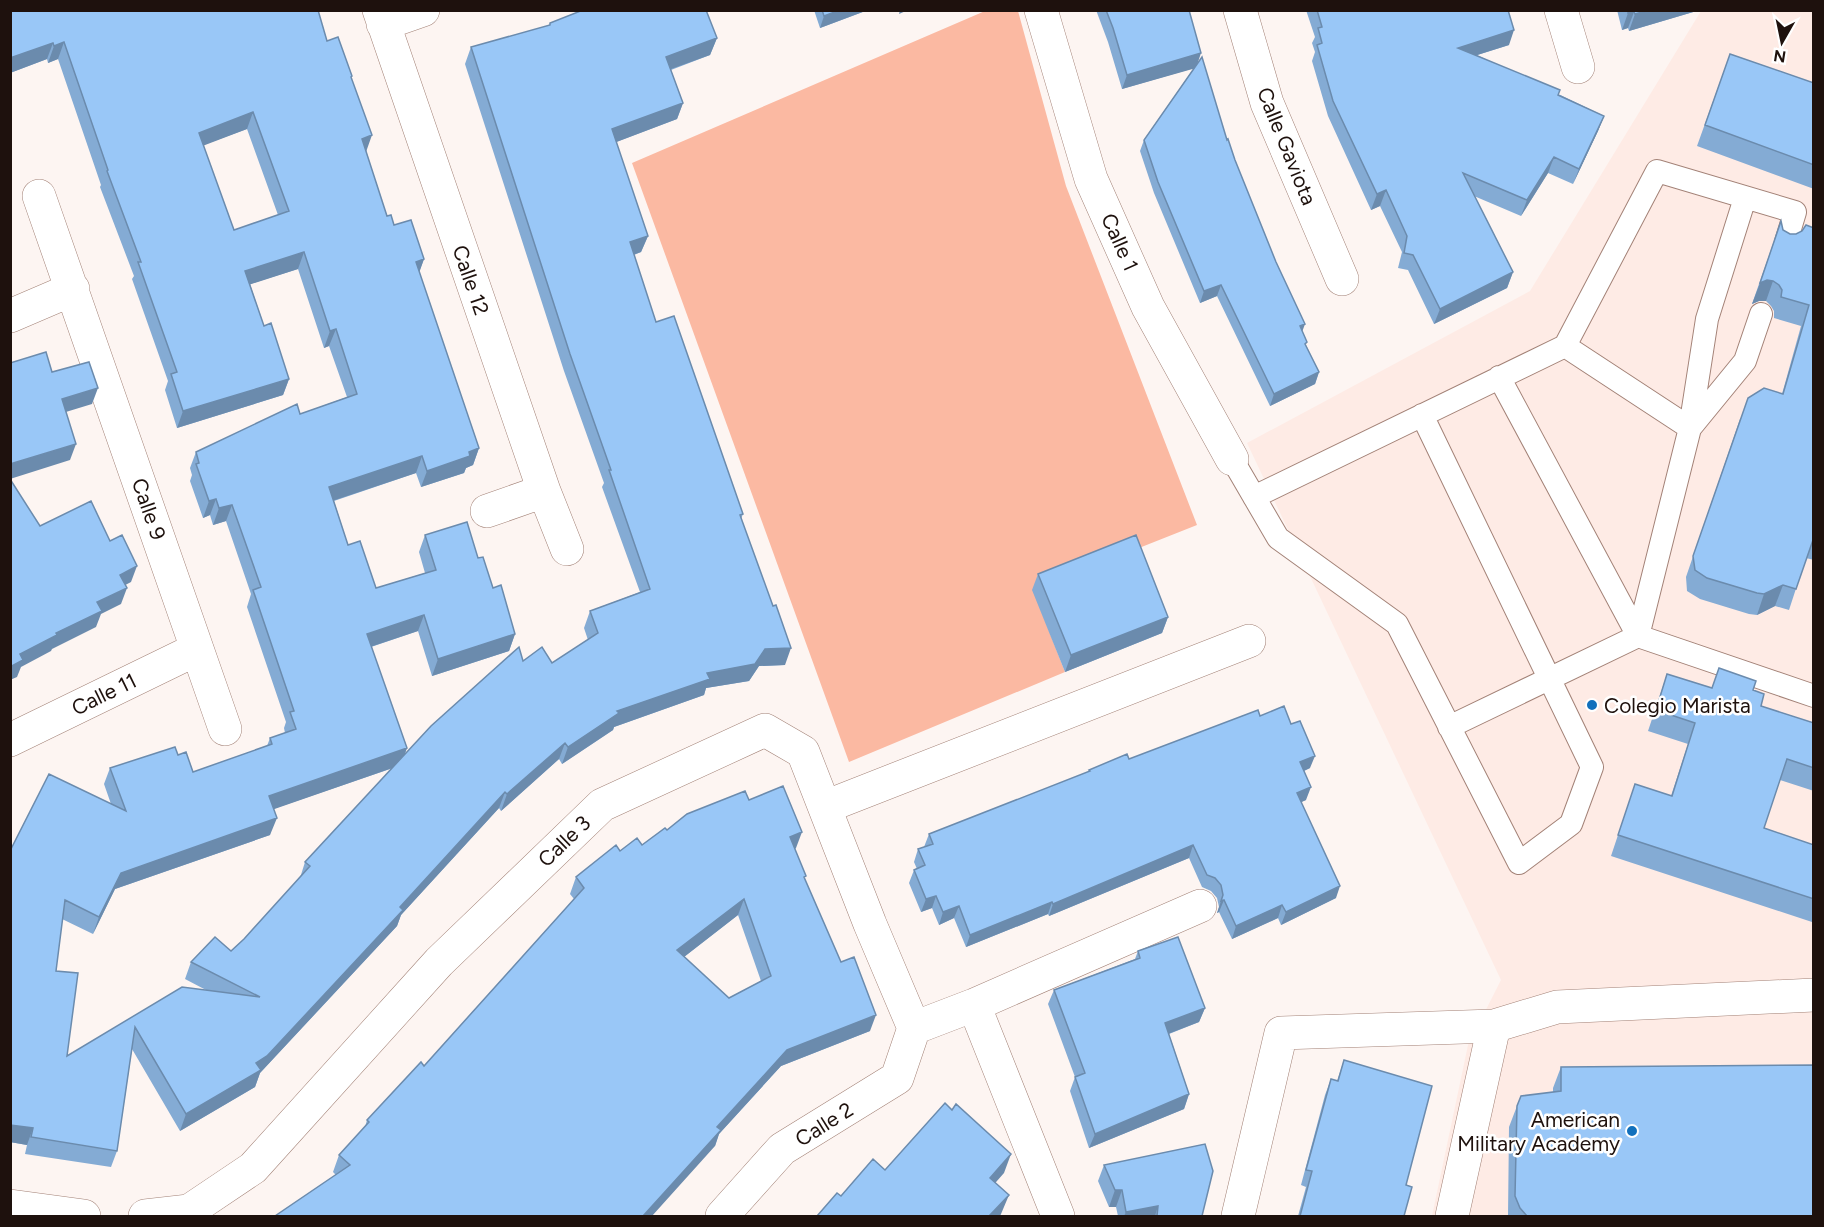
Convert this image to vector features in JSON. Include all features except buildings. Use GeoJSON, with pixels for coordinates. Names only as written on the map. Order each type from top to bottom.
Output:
{"type":"FeatureCollection","features":[{"type":"Feature","properties":{"kind":"street"},"geometry":{"type":"LineString","coordinates":[[381,17],[423,10]]}},
{"type":"Feature","properties":{"kind":"street","name":"Calle 1"},"geometry":{"type":"LineString","coordinates":[[1041,10],[1091,179],[1148,307],[1232,459]]}},
{"type":"Feature","properties":{"kind":"street","name":"Calle Gaviota"},"geometry":{"type":"LineString","coordinates":[[1240,10],[1267,103],[1342,279]]}},
{"type":"Feature","properties":{"kind":"street"},"geometry":{"type":"LineString","coordinates":[[1561,10],[1578,67]]}},
{"type":"Feature","properties":{"kind":"street","name":"Calle 12"},"geometry":{"type":"LineString","coordinates":[[381,17],[544,491],[567,549]]}},
{"type":"Feature","properties":{"kind":"street","name":"Calle 9"},"geometry":{"type":"LineString","coordinates":[[39,196],[225,729]]}},
{"type":"Feature","properties":{"kind":"street"},"geometry":{"type":"LineString","coordinates":[[10,316],[73,289]]}},
{"type":"Feature","properties":{"kind":"street"},"geometry":{"type":"LineString","coordinates":[[487,512],[544,491]]}},
{"type":"Feature","properties":{"kind":"street"},"geometry":{"type":"LineString","coordinates":[[825,807],[1249,641]]}},
{"type":"Feature","properties":{"kind":"street","name":"Calle 11"},"geometry":{"type":"LineString","coordinates":[[10,740],[197,649]]}},
{"type":"Feature","properties":{"kind":"street","name":"Calle 3"},"geometry":{"type":"LineString","coordinates":[[145,1216],[189,1211],[253,1168],[439,962],[602,805],[765,730],[803,752],[870,924],[914,1028]]}},
{"type":"Feature","properties":{"kind":"street"},"geometry":{"type":"LineString","coordinates":[[914,1028],[974,1005],[1200,906]]}},
{"type":"Feature","properties":{"kind":"street"},"geometry":{"type":"LineString","coordinates":[[1238,1216],[1281,1033],[1494,1026],[1557,1007],[1814,995]]}},
{"type":"Feature","properties":{"kind":"street"},"geometry":{"type":"LineString","coordinates":[[974,1005],[1058,1216]]}},
{"type":"Feature","properties":{"kind":"street"},"geometry":{"type":"LineString","coordinates":[[1452,1216],[1494,1026]]}},
{"type":"Feature","properties":{"kind":"street","name":"Calle 2"},"geometry":{"type":"LineString","coordinates":[[722,1216],[783,1149],[897,1078],[914,1028]]}},
{"type":"Feature","properties":{"kind":"street"},"geometry":{"type":"LineString","coordinates":[[10,1206],[84,1216]]}},
{"type":"Feature","properties":{"kind":"lane"},"geometry":{"type":"LineString","coordinates":[[1254,497],[1565,346],[1657,171],[1795,212],[1786,242]]}},
{"type":"Feature","properties":{"kind":"lane"},"geometry":{"type":"LineString","coordinates":[[1449,727],[1638,636],[1690,428],[1707,319],[1745,198]]}},
{"type":"Feature","properties":{"kind":"lane"},"geometry":{"type":"LineString","coordinates":[[1690,428],[1745,361],[1761,314]]}},
{"type":"Feature","properties":{"kind":"lane"},"geometry":{"type":"LineString","coordinates":[[1565,346],[1690,428]]}},
{"type":"Feature","properties":{"kind":"lane"},"geometry":{"type":"LineString","coordinates":[[1499,377],[1638,636],[1814,696]]}},
{"type":"Feature","properties":{"kind":"lane"},"geometry":{"type":"LineString","coordinates":[[1232,459],[1278,538],[1396,624],[1519,863],[1571,824],[1592,767],[1422,415]]}},
{"type":"Feature","properties":{"kind":"shaded area"},"geometry":{"type":"Polygon","coordinates":[[[985,11],[1018,11],[1066,186],[1197,525],[1033,590],[1065,672],[849,762],[632,163],[985,11]]]}},
{"type":"Feature","properties":{"kind":"shaded area","name":"Colegio Marista"},"geometry":{"type":"Polygon","coordinates":[[[1701,11],[1813,11],[1813,1216],[1432,1216],[1468,1045],[1501,980],[1247,443],[1530,291],[1701,11]]]}},
{"type":"Feature","properties":{"kind":"place","name":"Colegio Marista"},"geometry":{"type":"Point","coordinates":[1592,705]}},
{"type":"Feature","properties":{"kind":"place","name":"American Military Academy"},"geometry":{"type":"Point","coordinates":[1632,1131]}}]}
